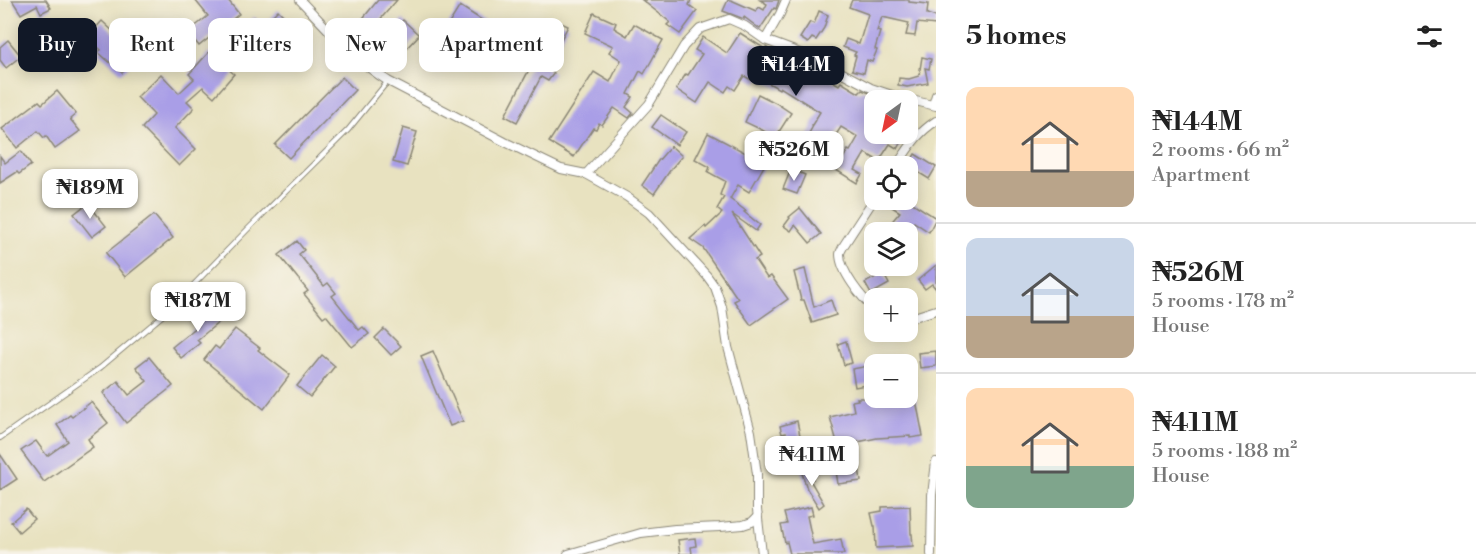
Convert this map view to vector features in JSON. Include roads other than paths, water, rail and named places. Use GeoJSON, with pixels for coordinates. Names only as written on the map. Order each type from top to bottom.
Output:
{"type":"FeatureCollection","features":[{"type":"Feature","properties":{"kind":"street"},"geometry":{"type":"LineString","coordinates":[[300,0],[354,56],[388,81],[505,142],[561,169],[586,174],[627,197],[649,213],[703,271],[715,288],[722,307],[728,346],[752,432],[762,554]]}},
{"type":"Feature","properties":{"kind":"street"},"geometry":{"type":"LineString","coordinates":[[765,40],[786,0]]}},
{"type":"Feature","properties":{"kind":"street"},"geometry":{"type":"LineString","coordinates":[[586,174],[649,104],[684,46],[700,29],[729,19],[745,26],[765,40],[816,59],[870,88],[934,106],[936,95]]}},
{"type":"Feature","properties":{"kind":"street"},"geometry":{"type":"LineString","coordinates":[[903,156],[915,138],[936,121]]}},
{"type":"Feature","properties":{"kind":"street"},"geometry":{"type":"LineString","coordinates":[[864,299],[847,275],[840,254],[867,210]]}},
{"type":"Feature","properties":{"kind":"street"},"geometry":{"type":"LineString","coordinates":[[918,316],[936,310]]}},
{"type":"Feature","properties":{"kind":"street"},"geometry":{"type":"LineString","coordinates":[[931,554],[932,495],[936,462]]}},
{"type":"Feature","properties":{"kind":"street"},"geometry":{"type":"LineString","coordinates":[[568,554],[641,533],[743,525],[752,522],[758,516]]}},
{"type":"Feature","properties":{"kind":"lane"},"geometry":{"type":"LineString","coordinates":[[0,438],[100,368],[168,311],[348,130],[388,81]]}}]}
